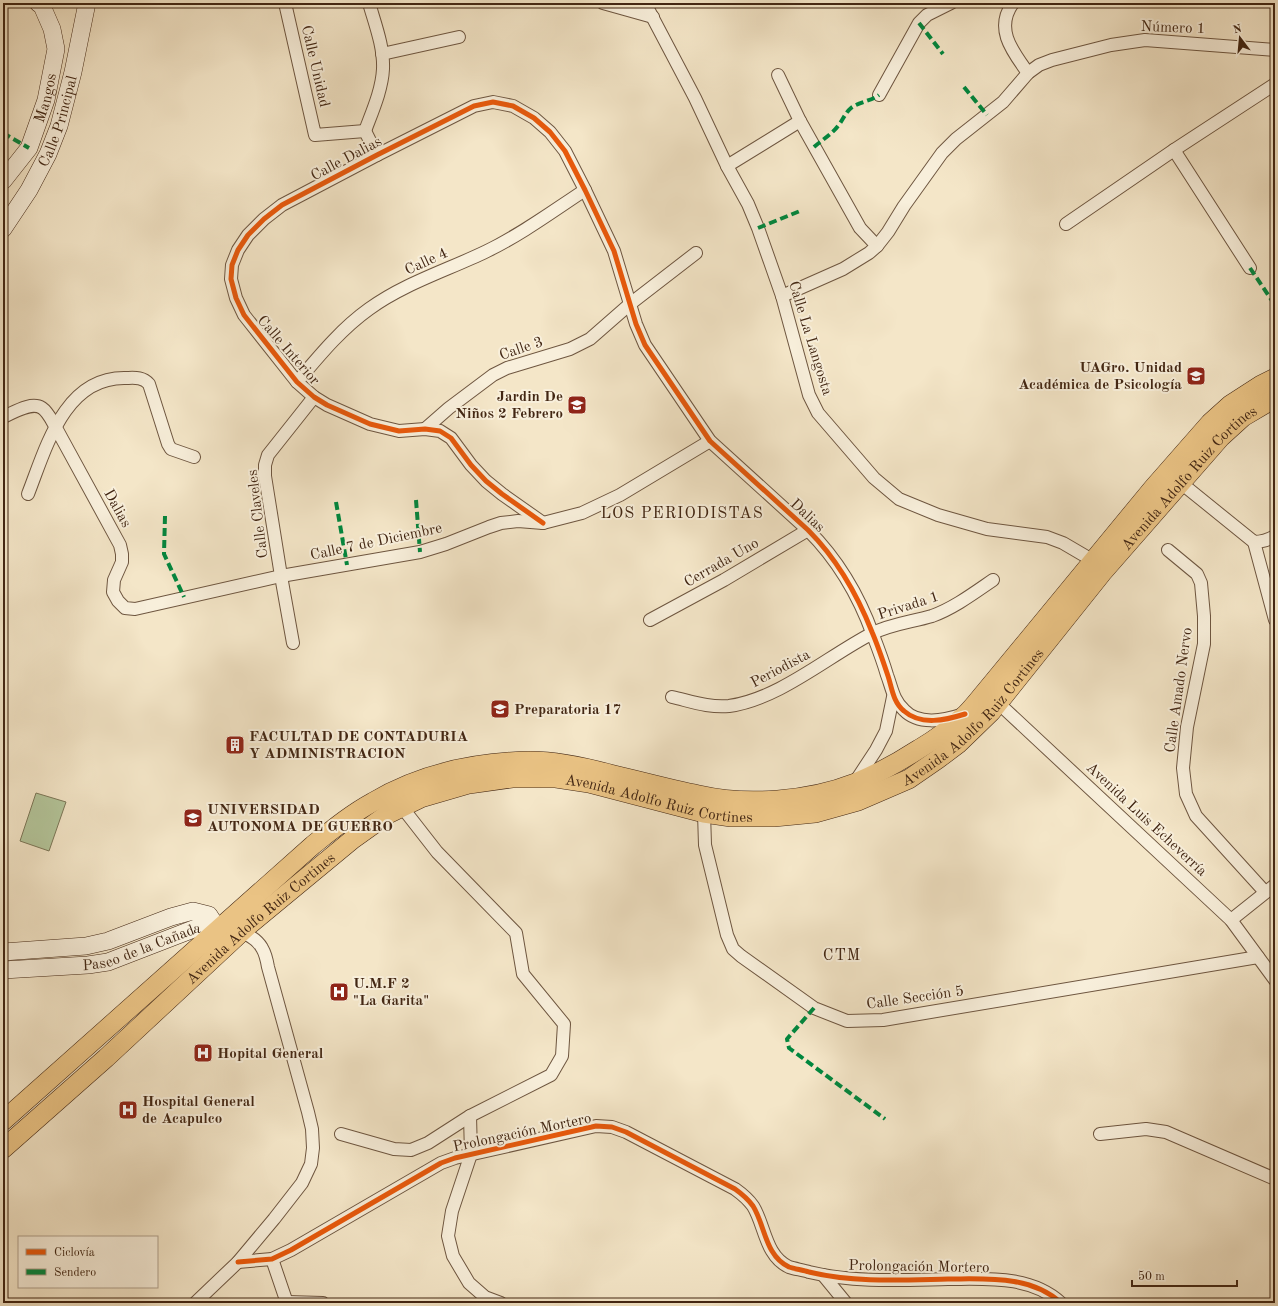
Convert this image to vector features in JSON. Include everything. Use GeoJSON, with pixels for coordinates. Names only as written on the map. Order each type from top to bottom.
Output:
{"type":"FeatureCollection","features":[{"type":"Feature","properties":{"kind":"main road","name":"Avenida Adolfo Ruiz Cortines"},"geometry":{"type":"LineString","coordinates":[[3,1149],[106,1058],[242,932],[353,839],[388,814],[421,798],[469,784],[512,778],[556,778],[589,783],[704,813],[731,817],[774,818],[815,813],[858,801],[909,779],[958,744],[991,712],[992,697],[1092,560],[1210,423],[1230,405],[1261,385],[1275,378]]}},
{"type":"Feature","properties":{"kind":"main road","name":"Avenida Adolfo Ruiz Cortines"},"geometry":{"type":"LineString","coordinates":[[3,1120],[313,844],[348,817],[373,801],[407,785],[444,772],[488,763],[532,761],[572,764],[701,796],[742,801],[775,800],[815,795],[854,784],[898,763],[935,740],[966,714],[992,697],[1221,437],[1243,417],[1275,398]]}},
{"type":"Feature","properties":{"kind":"street","name":"Calle Principal"},"geometry":{"type":"LineString","coordinates":[[3,229],[29,190],[48,154],[59,126],[73,72],[87,3]]}},
{"type":"Feature","properties":{"kind":"street","name":"Calle Unidad"},"geometry":{"type":"LineString","coordinates":[[285,3],[315,135],[365,131]]}},
{"type":"Feature","properties":{"kind":"street"},"geometry":{"type":"LineString","coordinates":[[369,3],[382,54],[383,69],[381,84],[365,131],[377,155]]}},
{"type":"Feature","properties":{"kind":"street"},"geometry":{"type":"LineString","coordinates":[[603,3],[653,17]]}},
{"type":"Feature","properties":{"kind":"street","name":"Calle La Langosta"},"geometry":{"type":"LineString","coordinates":[[645,3],[695,98],[727,166],[748,204],[782,296],[809,395],[818,413],[874,478],[899,499],[938,515],[986,529],[1046,537],[1063,543],[1092,560]]}},
{"type":"Feature","properties":{"kind":"street"},"geometry":{"type":"LineString","coordinates":[[879,95],[919,23],[927,15],[951,3]]}},
{"type":"Feature","properties":{"kind":"street"},"geometry":{"type":"LineString","coordinates":[[1013,3],[1006,20],[1006,33],[1008,42],[1014,54],[1028,73]]}},
{"type":"Feature","properties":{"kind":"street","name":"Mangos"},"geometry":{"type":"LineString","coordinates":[[3,181],[29,148],[46,100],[56,49],[52,29],[40,4]]}},
{"type":"Feature","properties":{"kind":"street"},"geometry":{"type":"LineString","coordinates":[[382,54],[459,37]]}},
{"type":"Feature","properties":{"kind":"street","name":"Número 1"},"geometry":{"type":"LineString","coordinates":[[782,296],[843,269],[870,253],[877,246],[942,153],[956,139],[1003,102],[1028,73],[1038,65],[1111,45],[1145,40],[1275,50]]}},
{"type":"Feature","properties":{"kind":"street"},"geometry":{"type":"LineString","coordinates":[[778,75],[800,120],[860,228],[877,246]]}},
{"type":"Feature","properties":{"kind":"street"},"geometry":{"type":"LineString","coordinates":[[1066,224],[1174,150],[1275,84]]}},
{"type":"Feature","properties":{"kind":"street","name":"Calle Dalias"},"geometry":{"type":"LineString","coordinates":[[232,265],[238,250],[248,235],[264,219],[282,205],[474,106],[493,102]]}},
{"type":"Feature","properties":{"kind":"street","name":"Dalias"},"geometry":{"type":"LineString","coordinates":[[493,102],[513,106],[534,118],[550,132],[565,152],[585,190],[614,252],[630,304],[645,345],[710,441],[808,530],[820,542],[840,568],[854,593],[872,633],[888,676],[893,697],[904,711],[918,719],[933,721],[950,719],[966,714]]}},
{"type":"Feature","properties":{"kind":"street"},"geometry":{"type":"LineString","coordinates":[[727,166],[800,120]]}},
{"type":"Feature","properties":{"kind":"street"},"geometry":{"type":"LineString","coordinates":[[1174,150],[1250,268]]}},
{"type":"Feature","properties":{"kind":"street","name":"Calle 4"},"geometry":{"type":"LineString","coordinates":[[297,382],[338,334],[370,308],[398,292],[514,237],[585,190]]}},
{"type":"Feature","properties":{"kind":"street"},"geometry":{"type":"LineString","coordinates":[[630,304],[696,253]]}},
{"type":"Feature","properties":{"kind":"street","name":"Calle Interior"},"geometry":{"type":"LineString","coordinates":[[232,265],[231,279],[236,298],[244,316],[297,382],[314,397],[327,405],[370,424],[399,430],[440,430],[451,438],[471,465],[486,481],[502,494],[543,522]]}},
{"type":"Feature","properties":{"kind":"street","name":"Calle 3"},"geometry":{"type":"LineString","coordinates":[[425,429],[449,408],[494,375],[507,368],[570,349],[590,338],[630,304]]}},
{"type":"Feature","properties":{"kind":"street"},"geometry":{"type":"LineString","coordinates":[[28,494],[55,426],[76,397],[95,383],[116,378],[145,379],[149,384],[168,444],[171,449],[194,457]]}},
{"type":"Feature","properties":{"kind":"street","name":"Calle Claveles"},"geometry":{"type":"LineString","coordinates":[[293,643],[265,476],[265,465],[268,456],[314,397]]}},
{"type":"Feature","properties":{"kind":"street"},"geometry":{"type":"LineString","coordinates":[[3,417],[27,407],[35,406],[42,408],[55,426]]}},
{"type":"Feature","properties":{"kind":"street","name":"Dalias"},"geometry":{"type":"LineString","coordinates":[[55,426],[120,545],[122,562],[114,580],[114,592],[118,602],[125,608]]}},
{"type":"Feature","properties":{"kind":"street","name":"Calle 7 de Diciembre"},"geometry":{"type":"LineString","coordinates":[[125,608],[135,609],[281,576],[420,552],[446,544],[489,526],[501,523],[518,521],[543,522],[582,513],[620,495],[710,441]]}},
{"type":"Feature","properties":{"kind":"street"},"geometry":{"type":"LineString","coordinates":[[1181,483],[1254,542],[1275,620]]}},
{"type":"Feature","properties":{"kind":"street","name":"Cerrada Uno"},"geometry":{"type":"LineString","coordinates":[[650,620],[724,580],[808,530]]}},
{"type":"Feature","properties":{"kind":"street"},"geometry":{"type":"LineString","coordinates":[[1254,542],[1261,542],[1275,536]]}},
{"type":"Feature","properties":{"kind":"street","name":"Calle Amado Nervo"},"geometry":{"type":"LineString","coordinates":[[1168,550],[1197,574],[1201,583],[1204,616],[1204,644],[1187,727],[1183,768],[1186,794],[1196,816],[1270,889]]}},
{"type":"Feature","properties":{"kind":"street","name":"Privada 1"},"geometry":{"type":"LineString","coordinates":[[872,633],[894,625],[933,615],[956,605],[993,580]]}},
{"type":"Feature","properties":{"kind":"street","name":"Periodista"},"geometry":{"type":"LineString","coordinates":[[672,697],[702,705],[728,706],[755,700],[776,691],[872,633]]}},
{"type":"Feature","properties":{"kind":"street"},"geometry":{"type":"LineString","coordinates":[[854,784],[876,750],[886,731],[893,697]]}},
{"type":"Feature","properties":{"kind":"street","name":"Avenida Luis Echeverría"},"geometry":{"type":"LineString","coordinates":[[992,697],[1231,920],[1275,980]]}},
{"type":"Feature","properties":{"kind":"street"},"geometry":{"type":"LineString","coordinates":[[342,1134],[394,1148],[411,1150],[428,1143],[470,1116],[551,1075],[562,1056],[564,1024],[523,974],[516,933],[437,852],[391,792]]}},
{"type":"Feature","properties":{"kind":"street","name":"Calle Sección 5"},"geometry":{"type":"LineString","coordinates":[[704,813],[705,845],[727,934],[733,948],[741,956],[814,1008],[847,1021],[883,1020],[1258,957]]}},
{"type":"Feature","properties":{"kind":"street"},"geometry":{"type":"LineString","coordinates":[[1231,920],[1270,889]]}},
{"type":"Feature","properties":{"kind":"street","name":"Paseo de la Cañada"},"geometry":{"type":"LineString","coordinates":[[3,952],[86,946],[108,941],[171,917],[193,911],[209,915],[218,929]]}},
{"type":"Feature","properties":{"kind":"street","name":"Paseo de la Cañada"},"geometry":{"type":"LineString","coordinates":[[3,970],[88,965],[108,962],[196,928],[218,929]]}},
{"type":"Feature","properties":{"kind":"street"},"geometry":{"type":"LineString","coordinates":[[195,1303],[238,1262],[302,1183],[311,1164],[313,1148],[312,1129],[309,1117],[262,949],[255,940],[242,932],[218,929]]}},
{"type":"Feature","properties":{"kind":"street"},"geometry":{"type":"LineString","coordinates":[[470,1116],[471,1154],[452,1212],[448,1236],[453,1256],[469,1283],[485,1297],[501,1303]]}},
{"type":"Feature","properties":{"kind":"street","name":"Prolongación Mortero"},"geometry":{"type":"LineString","coordinates":[[238,1262],[272,1259],[291,1250],[441,1163],[471,1154],[596,1126],[612,1127],[626,1132],[735,1189],[747,1198],[753,1207],[770,1248],[777,1259],[789,1267],[823,1275],[870,1280],[996,1279],[1022,1283],[1043,1291],[1061,1303]]}},
{"type":"Feature","properties":{"kind":"street"},"geometry":{"type":"LineString","coordinates":[[1100,1134],[1146,1129],[1166,1132],[1275,1179]]}},
{"type":"Feature","properties":{"kind":"street"},"geometry":{"type":"LineString","coordinates":[[272,1259],[287,1302],[323,1303]]}},
{"type":"Feature","properties":{"kind":"street"},"geometry":{"type":"LineString","coordinates":[[823,1275],[846,1303]]}},
{"type":"Feature","properties":{"kind":"green space"},"geometry":{"type":"Polygon","coordinates":[[[36,793],[66,802],[49,851],[20,841],[36,793]]]}},
{"type":"Feature","properties":{"kind":"marked path"},"geometry":{"type":"LineString","coordinates":[[919,23],[943,54]]}},
{"type":"Feature","properties":{"kind":"marked path"},"geometry":{"type":"LineString","coordinates":[[964,87],[987,115]]}},
{"type":"Feature","properties":{"kind":"marked path"},"geometry":{"type":"LineString","coordinates":[[814,147],[836,129],[851,108],[879,95]]}},
{"type":"Feature","properties":{"kind":"marked path"},"geometry":{"type":"LineString","coordinates":[[3,133],[29,148]]}},
{"type":"Feature","properties":{"kind":"marked path"},"geometry":{"type":"LineString","coordinates":[[758,228],[800,211]]}},
{"type":"Feature","properties":{"kind":"marked path"},"geometry":{"type":"LineString","coordinates":[[1250,268],[1275,305]]}},
{"type":"Feature","properties":{"kind":"marked path"},"geometry":{"type":"LineString","coordinates":[[416,500],[420,552]]}},
{"type":"Feature","properties":{"kind":"marked path"},"geometry":{"type":"LineString","coordinates":[[336,502],[347,565]]}},
{"type":"Feature","properties":{"kind":"marked path"},"geometry":{"type":"LineString","coordinates":[[165,516],[164,554],[184,597]]}},
{"type":"Feature","properties":{"kind":"marked path"},"geometry":{"type":"LineString","coordinates":[[814,1008],[787,1039],[789,1048],[885,1119]]}},
{"type":"Feature","properties":{"kind":"cycle path"},"geometry":{"type":"LineString","coordinates":[[543,523],[486,481],[471,465],[451,438],[440,431],[425,429],[399,431],[370,424],[327,405],[314,397],[297,382],[244,315],[236,298],[231,279],[232,265],[238,250],[248,235],[264,219],[282,205],[474,106],[493,102],[513,106],[534,118],[550,132],[565,151],[614,251],[636,324],[645,345],[710,441],[808,530],[837,565],[860,604],[874,637],[893,695],[900,707],[911,716],[926,720],[942,720],[965,714]]}},
{"type":"Feature","properties":{"kind":"cycle path"},"geometry":{"type":"LineString","coordinates":[[238,1262],[272,1259],[291,1250],[441,1163],[455,1158],[596,1126],[612,1127],[626,1132],[738,1191],[753,1206],[766,1240],[775,1256],[789,1267],[826,1276],[844,1278],[896,1280],[1008,1280],[1036,1287],[1061,1303]]}},
{"type":"Feature","properties":{"kind":"place","name":"UAGro. Unidad Académica de Psicología"},"geometry":{"type":"Point","coordinates":[1196,376]}},
{"type":"Feature","properties":{"kind":"place","name":"Jardin De Niños 2 Febrero"},"geometry":{"type":"Point","coordinates":[577,405]}},
{"type":"Feature","properties":{"kind":"place","name":"Preparatoria 17"},"geometry":{"type":"Point","coordinates":[500,709]}},
{"type":"Feature","properties":{"kind":"place","name":"FACULTAD DE CONTADURIA Y ADMINISTRACION"},"geometry":{"type":"Point","coordinates":[235,745]}},
{"type":"Feature","properties":{"kind":"place","name":"UNIVERSIDAD AUTONOMA DE GUERRO"},"geometry":{"type":"Point","coordinates":[193,818]}},
{"type":"Feature","properties":{"kind":"place","name":"U.M.F 2 \"La Garita\""},"geometry":{"type":"Point","coordinates":[339,992]}},
{"type":"Feature","properties":{"kind":"place","name":"Hopital General"},"geometry":{"type":"Point","coordinates":[203,1053]}},
{"type":"Feature","properties":{"kind":"place","name":"Hospital General de Acapulco"},"geometry":{"type":"Point","coordinates":[128,1110]}},
{"type":"Feature","properties":{"kind":"district","name":"LOS PERIODISTAS"},"geometry":{"type":"Point","coordinates":[682,512]}},
{"type":"Feature","properties":{"kind":"district","name":"CTM"},"geometry":{"type":"Point","coordinates":[842,954]}}]}
